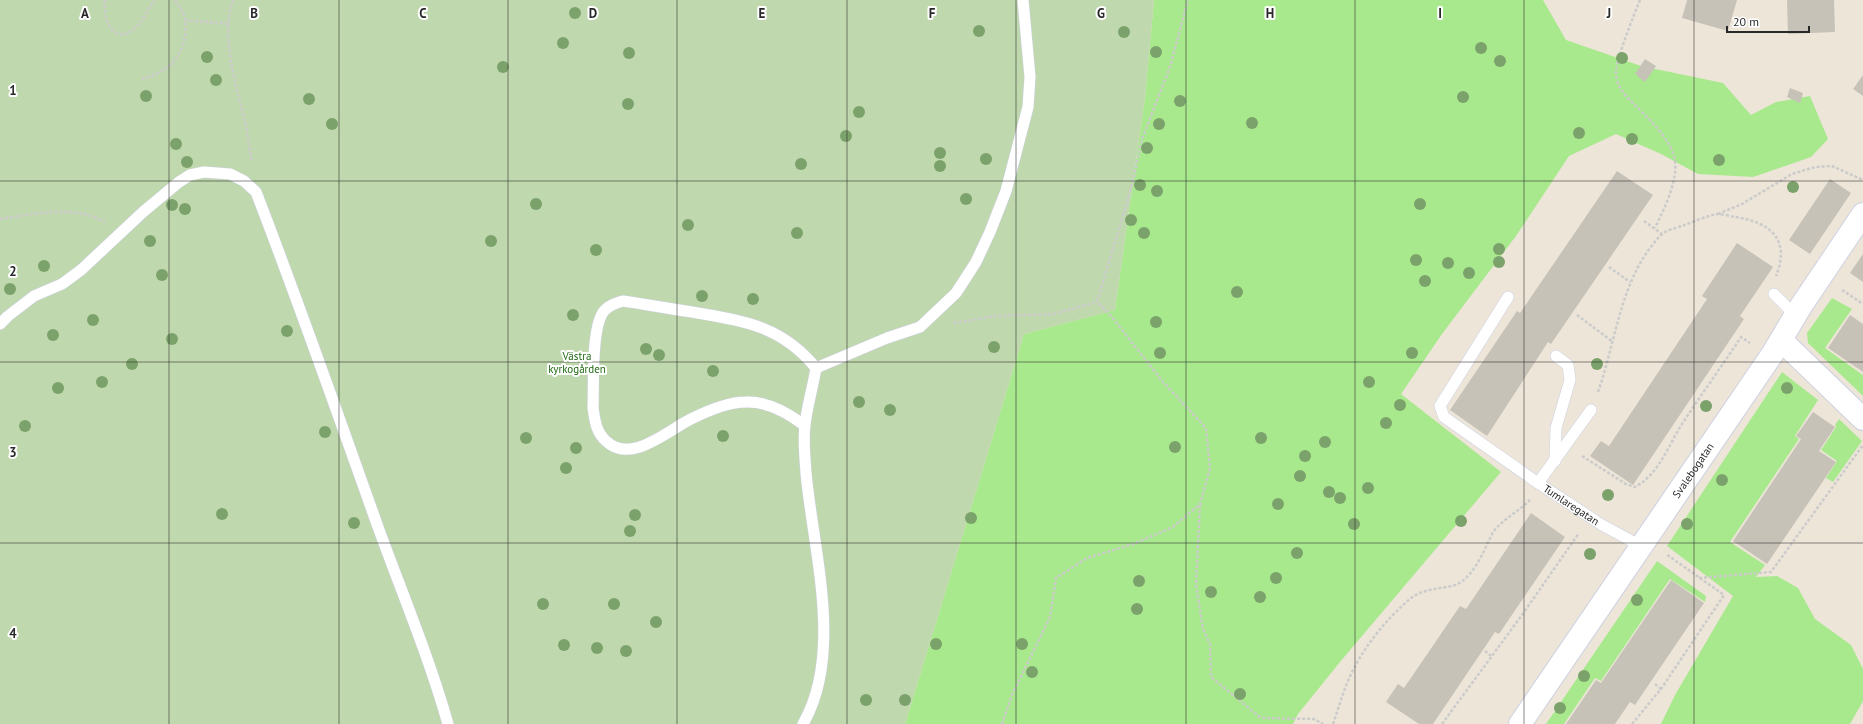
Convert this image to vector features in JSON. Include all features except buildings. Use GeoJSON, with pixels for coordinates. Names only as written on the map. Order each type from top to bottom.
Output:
{"type":"FeatureCollection","features":[{"type":"Feature","properties":{"kind":"street","name":"Svalebogatan"},"geometry":{"type":"LineString","coordinates":[[1520,724],[1781,340],[1795,315],[1863,214]]}},
{"type":"Feature","properties":{"kind":"street"},"geometry":{"type":"LineString","coordinates":[[1781,340],[1863,419]]}},
{"type":"Feature","properties":{"kind":"lane"},"geometry":{"type":"LineString","coordinates":[[816,368],[887,338],[920,327],[956,293],[976,262],[990,232],[1006,191],[1028,107],[1030,77],[1023,0]]}},
{"type":"Feature","properties":{"kind":"lane"},"geometry":{"type":"LineString","coordinates":[[0,324],[34,296],[62,284],[81,270],[179,182],[190,175],[204,172],[230,174],[244,181],[256,192],[307,327],[441,699],[448,724]]}},
{"type":"Feature","properties":{"kind":"lane"},"geometry":{"type":"LineString","coordinates":[[1774,294],[1795,315]]}},
{"type":"Feature","properties":{"kind":"lane"},"geometry":{"type":"LineString","coordinates":[[1508,297],[1440,406],[1444,418],[1540,484]]}},
{"type":"Feature","properties":{"kind":"lane"},"geometry":{"type":"LineString","coordinates":[[804,425],[782,411],[767,405],[746,402],[728,405],[703,414],[649,444],[624,450],[610,445],[600,434],[594,420],[593,408],[597,329],[604,311],[608,307],[623,301],[737,320],[761,326],[783,338],[802,352],[816,368]]}},
{"type":"Feature","properties":{"kind":"lane"},"geometry":{"type":"LineString","coordinates":[[1555,461],[1556,428],[1570,380],[1568,365],[1556,356]]}},
{"type":"Feature","properties":{"kind":"lane"},"geometry":{"type":"LineString","coordinates":[[803,724],[809,713],[816,693],[821,665],[824,618],[806,473],[804,425],[816,368]]}},
{"type":"Feature","properties":{"kind":"lane","name":"Tumlaregatan"},"geometry":{"type":"LineString","coordinates":[[1591,410],[1540,484],[1589,517],[1644,543]]}},
{"type":"Feature","properties":{"kind":"path"},"geometry":{"type":"LineString","coordinates":[[105,0],[104,17],[112,30],[119,33],[131,31],[137,27],[155,0]]}},
{"type":"Feature","properties":{"kind":"path"},"geometry":{"type":"LineString","coordinates":[[142,79],[167,68],[181,51],[186,30],[185,20],[174,0]]}},
{"type":"Feature","properties":{"kind":"path"},"geometry":{"type":"LineString","coordinates":[[233,0],[228,14],[228,24],[235,80],[246,127],[256,192]]}},
{"type":"Feature","properties":{"kind":"path"},"geometry":{"type":"LineString","coordinates":[[1097,302],[1133,182],[1142,139],[1170,67],[1188,0]]}},
{"type":"Feature","properties":{"kind":"path"},"geometry":{"type":"LineString","coordinates":[[1640,0],[1621,53],[1616,74],[1621,92],[1663,136],[1674,156],[1671,188],[1655,228]]}},
{"type":"Feature","properties":{"kind":"path"},"geometry":{"type":"LineString","coordinates":[[185,20],[228,24]]}},
{"type":"Feature","properties":{"kind":"path"},"geometry":{"type":"LineString","coordinates":[[1591,410],[1605,374],[1620,310],[1630,282],[1642,260],[1662,234],[1742,204],[1792,174],[1815,167],[1832,166],[1863,180]]}},
{"type":"Feature","properties":{"kind":"path"},"geometry":{"type":"LineString","coordinates":[[0,219],[66,210],[93,216],[121,233]]}},
{"type":"Feature","properties":{"kind":"path"},"geometry":{"type":"LineString","coordinates":[[1718,214],[1745,218],[1770,229],[1777,237],[1781,259],[1776,276],[1774,294]]}},
{"type":"Feature","properties":{"kind":"path"},"geometry":{"type":"LineString","coordinates":[[1644,221],[1662,234]]}},
{"type":"Feature","properties":{"kind":"path"},"geometry":{"type":"LineString","coordinates":[[1609,267],[1630,282]]}},
{"type":"Feature","properties":{"kind":"path"},"geometry":{"type":"LineString","coordinates":[[920,327],[995,316],[1053,314],[1097,302]]}},
{"type":"Feature","properties":{"kind":"path"},"geometry":{"type":"LineString","coordinates":[[1097,302],[1112,317],[1163,382],[1206,428],[1210,468],[1200,504],[1196,584],[1202,629],[1210,644],[1211,677],[1261,718],[1314,719],[1323,724]]}},
{"type":"Feature","properties":{"kind":"path"},"geometry":{"type":"LineString","coordinates":[[1577,316],[1613,342]]}},
{"type":"Feature","properties":{"kind":"path"},"geometry":{"type":"LineString","coordinates":[[1566,447],[1626,484],[1634,487],[1645,481],[1658,467],[1683,423],[1741,337]]}},
{"type":"Feature","properties":{"kind":"path"},"geometry":{"type":"LineString","coordinates":[[1699,578],[1771,572],[1815,514],[1863,445]]}},
{"type":"Feature","properties":{"kind":"path"},"geometry":{"type":"LineString","coordinates":[[1333,724],[1353,670],[1368,646],[1384,625],[1416,596],[1430,590],[1453,586],[1465,580],[1493,532],[1498,526],[1519,511],[1540,484]]}},
{"type":"Feature","properties":{"kind":"path"},"geometry":{"type":"LineString","coordinates":[[1002,724],[1012,695],[1050,617],[1056,578],[1087,558],[1133,544],[1173,527],[1200,504]]}},
{"type":"Feature","properties":{"kind":"path"},"geometry":{"type":"LineString","coordinates":[[1442,724],[1522,615],[1589,517]]}},
{"type":"Feature","properties":{"kind":"path"},"geometry":{"type":"LineString","coordinates":[[1633,724],[1662,689],[1724,596],[1644,543]]}},
{"type":"Feature","properties":{"kind":"path"},"geometry":{"type":"LineString","coordinates":[[1485,651],[1491,656]]}},
{"type":"Feature","properties":{"kind":"path"},"geometry":{"type":"LineString","coordinates":[[1655,684],[1662,689]]}},
{"type":"Feature","properties":{"kind":"green space","name":"Västra kyrkogården"},"geometry":{"type":"Polygon","coordinates":[[[0,0],[1154,0],[1145,97],[1115,310],[1024,334],[905,724],[0,724],[0,0]]]}},
{"type":"Feature","properties":{"kind":"green space"},"geometry":{"type":"Polygon","coordinates":[[[1154,0],[1543,0],[1566,40],[1641,66],[1723,83],[1751,115],[1776,102],[1810,96],[1828,139],[1811,157],[1753,177],[1698,174],[1661,154],[1616,134],[1569,156],[1516,236],[1442,334],[1401,394],[1501,472],[1340,662],[1298,714],[1293,724],[905,724],[1024,334],[1115,310],[1145,97],[1154,0]]]}},
{"type":"Feature","properties":{"kind":"green space"},"geometry":{"type":"Polygon","coordinates":[[[1832,298],[1852,309],[1825,348],[1863,375],[1863,396],[1808,343],[1807,333],[1832,298]]]}},
{"type":"Feature","properties":{"kind":"green space"},"geometry":{"type":"Polygon","coordinates":[[[1782,372],[1818,400],[1795,436],[1799,439],[1730,542],[1765,565],[1756,577],[1777,576],[1798,588],[1815,619],[1851,645],[1863,669],[1863,701],[1850,724],[1661,724],[1675,695],[1733,596],[1667,546],[1782,372]]]}},
{"type":"Feature","properties":{"kind":"green space"},"geometry":{"type":"Polygon","coordinates":[[[1839,419],[1862,441],[1833,482],[1826,478],[1837,461],[1821,450],[1836,427],[1835,425],[1839,419]]]}},
{"type":"Feature","properties":{"kind":"green space"},"geometry":{"type":"Polygon","coordinates":[[[1657,561],[1706,596],[1705,602],[1670,579],[1601,681],[1595,678],[1564,724],[1546,724],[1657,561]]]}}]}
